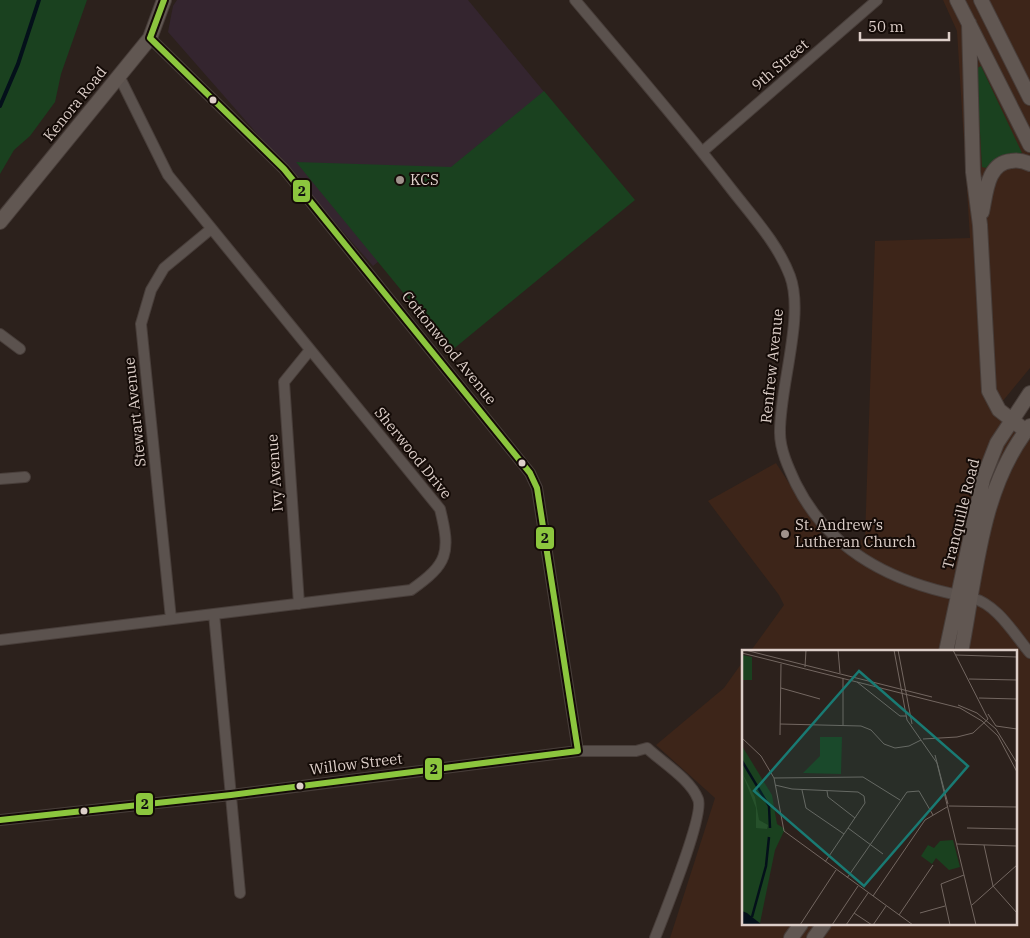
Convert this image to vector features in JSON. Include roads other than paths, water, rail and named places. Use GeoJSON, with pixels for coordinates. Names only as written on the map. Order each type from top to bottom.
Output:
{"type":"FeatureCollection","features":[{"type":"Feature","properties":{"kind":"main road","name":"Kenora Road"},"geometry":{"type":"LineString","coordinates":[[0,222],[150,38],[164,0]]}},
{"type":"Feature","properties":{"kind":"main road"},"geometry":{"type":"LineString","coordinates":[[957,0],[1030,144]]}},
{"type":"Feature","properties":{"kind":"main road"},"geometry":{"type":"LineString","coordinates":[[981,0],[1030,98]]}},
{"type":"Feature","properties":{"kind":"main road"},"geometry":{"type":"LineString","coordinates":[[969,23],[973,172],[980,225],[989,391],[999,410],[1028,428]]}},
{"type":"Feature","properties":{"kind":"main road"},"geometry":{"type":"LineString","coordinates":[[980,225],[990,175],[1007,161],[1017,160],[1030,164]]}},
{"type":"Feature","properties":{"kind":"main road","name":"Tranquille Road"},"geometry":{"type":"LineString","coordinates":[[946,650],[983,479],[997,442],[1011,418],[1030,393]]}},
{"type":"Feature","properties":{"kind":"main road","name":"Tranquille Road"},"geometry":{"type":"LineString","coordinates":[[961,650],[991,503],[1007,463],[1028,428]]}},
{"type":"Feature","properties":{"kind":"main road"},"geometry":{"type":"LineString","coordinates":[[958,595],[972,598]]}},
{"type":"Feature","properties":{"kind":"main road"},"geometry":{"type":"LineString","coordinates":[[791,938],[800,926]]}},
{"type":"Feature","properties":{"kind":"main road"},"geometry":{"type":"LineString","coordinates":[[814,938],[823,926]]}},
{"type":"Feature","properties":{"kind":"street","name":"Renfrew Avenue"},"geometry":{"type":"LineString","coordinates":[[575,0],[702,152],[774,245],[791,277],[794,309],[780,434],[788,468],[806,503],[832,537],[878,567],[907,581],[958,595]]}},
{"type":"Feature","properties":{"kind":"street","name":"9th Street"},"geometry":{"type":"LineString","coordinates":[[702,152],[878,0]]}},
{"type":"Feature","properties":{"kind":"street","name":"Cottonwood Avenue"},"geometry":{"type":"LineString","coordinates":[[150,38],[284,169],[530,473],[537,488],[578,751]]}},
{"type":"Feature","properties":{"kind":"street","name":"Sherwood Drive"},"geometry":{"type":"LineString","coordinates":[[0,640],[411,590],[434,574],[443,558],[447,537],[440,509],[168,175],[118,76]]}},
{"type":"Feature","properties":{"kind":"street","name":"Stewart Avenue"},"geometry":{"type":"LineString","coordinates":[[172,619],[141,324],[150,290],[164,268],[211,229]]}},
{"type":"Feature","properties":{"kind":"street"},"geometry":{"type":"LineString","coordinates":[[0,334],[20,349]]}},
{"type":"Feature","properties":{"kind":"street","name":"Ivy Avenue"},"geometry":{"type":"LineString","coordinates":[[299,604],[284,382],[310,350]]}},
{"type":"Feature","properties":{"kind":"street"},"geometry":{"type":"LineString","coordinates":[[0,479],[24,477]]}},
{"type":"Feature","properties":{"kind":"street"},"geometry":{"type":"LineString","coordinates":[[972,598],[983,600],[991,607],[1030,653]]}},
{"type":"Feature","properties":{"kind":"street"},"geometry":{"type":"LineString","coordinates":[[214,614],[240,892]]}},
{"type":"Feature","properties":{"kind":"street","name":"Willow Street"},"geometry":{"type":"LineString","coordinates":[[0,820],[231,794],[578,751],[636,751],[647,748],[693,790],[700,802],[694,830],[655,938]]}},
{"type":"Feature","properties":{"kind":"waterway"},"geometry":{"type":"LineString","coordinates":[[0,106],[18,64],[39,0]]}},
{"type":"Feature","properties":{"kind":"place","name":"KCS"},"geometry":{"type":"Point","coordinates":[400,180]}},
{"type":"Feature","properties":{"kind":"place","name":"St. Andrew’s Lutheran Church"},"geometry":{"type":"Point","coordinates":[785,534]}}]}
